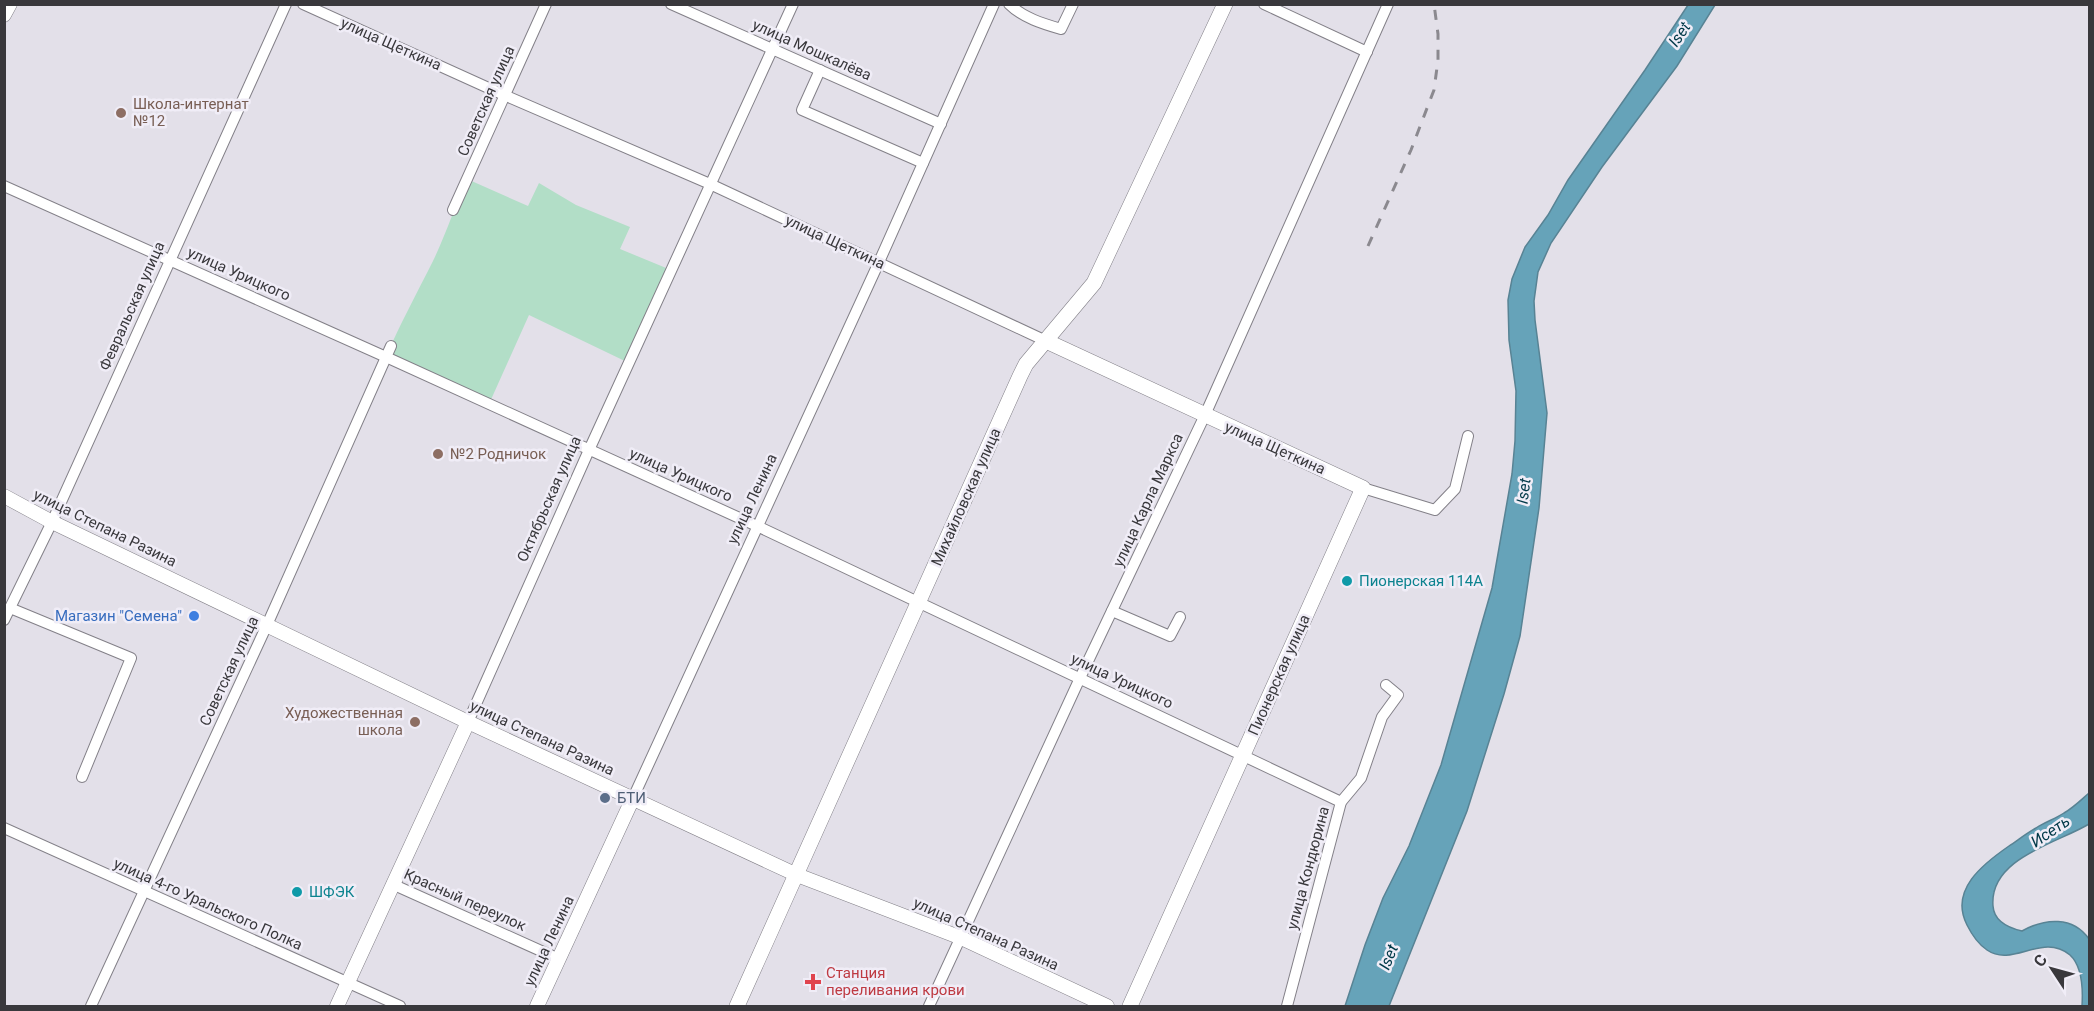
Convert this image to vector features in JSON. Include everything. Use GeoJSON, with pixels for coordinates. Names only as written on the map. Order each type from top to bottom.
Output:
{"type":"FeatureCollection","features":[{"type":"Feature","properties":{"kind":"main road"},"geometry":{"type":"LineString","coordinates":[[4,15],[9,4]]}},
{"type":"Feature","properties":{"kind":"main road","name":"Михайловская улица"},"geometry":{"type":"LineString","coordinates":[[737,1006],[1020,376],[1026,364],[1080,302],[1099,274],[1225,4]]}},
{"type":"Feature","properties":{"kind":"main road","name":"улица Щеткина"},"geometry":{"type":"LineString","coordinates":[[1046,342],[1363,488]]}},
{"type":"Feature","properties":{"kind":"main road","name":"Пионерская улица"},"geometry":{"type":"LineString","coordinates":[[1130,1006],[1363,488]]}},
{"type":"Feature","properties":{"kind":"main road","name":"улица Степана Разина"},"geometry":{"type":"LineString","coordinates":[[4,496],[52,522],[468,722],[797,875],[959,937],[1107,1006]]}},
{"type":"Feature","properties":{"kind":"main road","name":"Октябрьская улица"},"geometry":{"type":"LineString","coordinates":[[337,1006],[468,722]]}},
{"type":"Feature","properties":{"kind":"main road","name":"улица Ленина"},"geometry":{"type":"LineString","coordinates":[[537,1006],[633,798]]}},
{"type":"Feature","properties":{"kind":"street","name":"Февральская улица"},"geometry":{"type":"LineString","coordinates":[[4,620],[52,522],[286,4]]}},
{"type":"Feature","properties":{"kind":"street","name":"улица Щеткина"},"geometry":{"type":"LineString","coordinates":[[303,4],[504,95],[710,184],[1046,342]]}},
{"type":"Feature","properties":{"kind":"street","name":"Советская улица"},"geometry":{"type":"LineString","coordinates":[[453,210],[546,4]]}},
{"type":"Feature","properties":{"kind":"street","name":"улица Мошкалёва"},"geometry":{"type":"LineString","coordinates":[[671,4],[940,124]]}},
{"type":"Feature","properties":{"kind":"street","name":"Октябрьская улица"},"geometry":{"type":"LineString","coordinates":[[468,722],[792,4]]}},
{"type":"Feature","properties":{"kind":"street","name":"улица Ленина"},"geometry":{"type":"LineString","coordinates":[[633,798],[879,262],[994,4]]}},
{"type":"Feature","properties":{"kind":"street"},"geometry":{"type":"LineString","coordinates":[[1009,4],[1037,21],[1061,29],[1073,4]]}},
{"type":"Feature","properties":{"kind":"street"},"geometry":{"type":"LineString","coordinates":[[1264,4],[1367,52]]}},
{"type":"Feature","properties":{"kind":"street","name":"улица Карла Маркса"},"geometry":{"type":"LineString","coordinates":[[928,1006],[1080,678],[1205,416],[1388,4]]}},
{"type":"Feature","properties":{"kind":"street"},"geometry":{"type":"LineString","coordinates":[[820,70],[802,110],[923,164]]}},
{"type":"Feature","properties":{"kind":"street","name":"улица Урицкого"},"geometry":{"type":"LineString","coordinates":[[4,186],[170,259],[920,601],[1341,802]]}},
{"type":"Feature","properties":{"kind":"street","name":"Советская улица"},"geometry":{"type":"LineString","coordinates":[[90,1006],[267,625],[391,346]]}},
{"type":"Feature","properties":{"kind":"street"},"geometry":{"type":"LineString","coordinates":[[1363,488],[1435,510],[1455,489],[1468,436]]}},
{"type":"Feature","properties":{"kind":"street"},"geometry":{"type":"LineString","coordinates":[[10,608],[131,658],[82,777]]}},
{"type":"Feature","properties":{"kind":"street"},"geometry":{"type":"LineString","coordinates":[[1112,611],[1170,636],[1180,616]]}},
{"type":"Feature","properties":{"kind":"street","name":"улица Кондюрина"},"geometry":{"type":"LineString","coordinates":[[1287,1006],[1341,802],[1361,778],[1382,717],[1398,695],[1386,685]]}},
{"type":"Feature","properties":{"kind":"street","name":"улица 4-го Уральского Полка"},"geometry":{"type":"LineString","coordinates":[[4,828],[400,1006]]}},
{"type":"Feature","properties":{"kind":"street","name":"Красный переулок"},"geometry":{"type":"LineString","coordinates":[[392,884],[559,959]]}},
{"type":"Feature","properties":{"kind":"green space"},"geometry":{"type":"Polygon","coordinates":[[[467,179],[528,206],[539,183],[576,205],[630,227],[620,249],[671,270],[629,363],[529,315],[489,404],[386,357],[438,251],[467,179]]]}},
{"type":"Feature","properties":{"kind":"water","name":"Iset"},"geometry":{"type":"Polygon","coordinates":[[[1688,5],[1715,5],[1677,66],[1602,167],[1551,243],[1538,272],[1534,301],[1535,320],[1547,413],[1539,508],[1520,636],[1467,811],[1389,1006],[1345,1006],[1383,898],[1409,846],[1441,765],[1492,588],[1512,474],[1515,441],[1516,391],[1509,340],[1508,300],[1512,279],[1525,247],[1548,215],[1568,180],[1688,5]]]}},
{"type":"Feature","properties":{"kind":"water","name":"Исеть"},"geometry":{"type":"Polygon","coordinates":[[[2089,793],[2089,824],[2028,854],[2013,864],[2002,876],[1995,889],[1993,906],[1999,920],[2017,930],[2022,931],[2040,924],[2058,921],[2075,926],[2089,939],[2090,1006],[2082,1006],[2080,972],[2070,955],[2049,947],[2007,955],[1987,950],[1967,925],[1962,900],[1972,879],[1989,861],[2029,832],[2067,811],[2089,793]]]}},
{"type":"Feature","properties":{"kind":"railway"},"geometry":{"type":"LineString","coordinates":[[1368,246],[1411,150],[1434,90],[1438,60],[1438,34],[1434,4]]}},
{"type":"Feature","properties":{"kind":"place","name":"Школа-интернат №12"},"geometry":{"type":"Point","coordinates":[121,113]}},
{"type":"Feature","properties":{"kind":"place","name":"№2 Родничок"},"geometry":{"type":"Point","coordinates":[438,454]}},
{"type":"Feature","properties":{"kind":"place","name":"Пионерская 114А"},"geometry":{"type":"Point","coordinates":[1347,581]}},
{"type":"Feature","properties":{"kind":"place","name":"Магазин \"Семена\""},"geometry":{"type":"Point","coordinates":[194,616]}},
{"type":"Feature","properties":{"kind":"place","name":"Художественная школа"},"geometry":{"type":"Point","coordinates":[415,722]}},
{"type":"Feature","properties":{"kind":"place","name":"БТИ"},"geometry":{"type":"Point","coordinates":[605,798]}},
{"type":"Feature","properties":{"kind":"place","name":"ШФЭК"},"geometry":{"type":"Point","coordinates":[297,892]}},
{"type":"Feature","properties":{"kind":"place","name":"Станция переливания крови"},"geometry":{"type":"Point","coordinates":[813,982]}}]}
